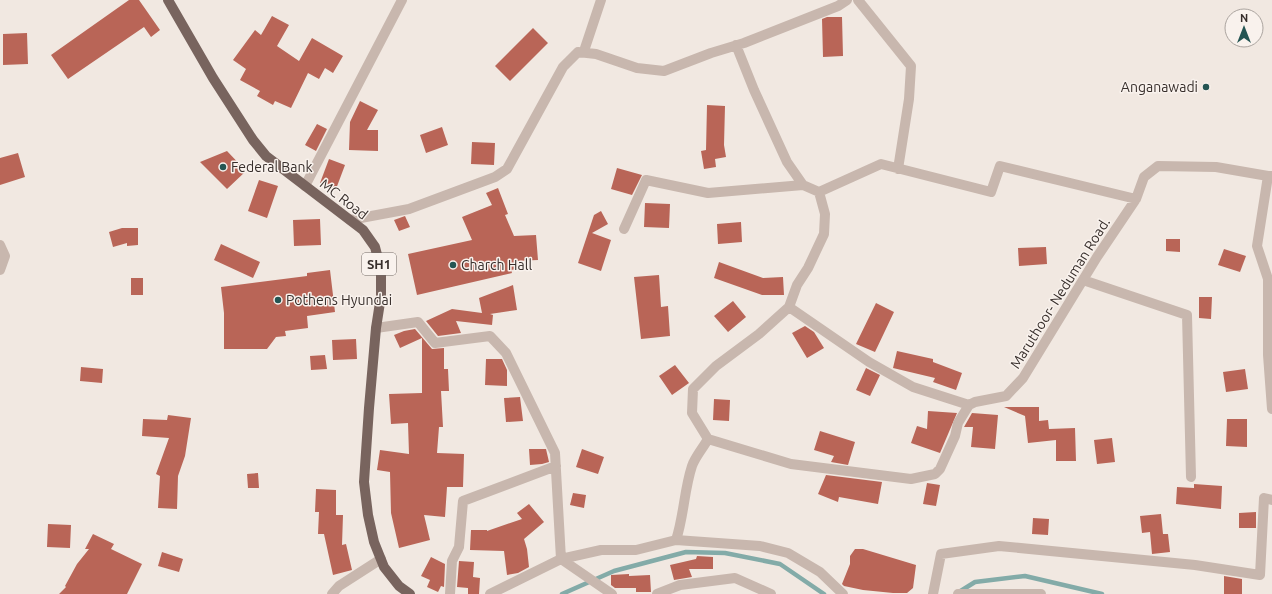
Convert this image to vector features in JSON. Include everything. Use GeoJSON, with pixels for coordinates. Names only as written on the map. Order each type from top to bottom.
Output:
{"type":"FeatureCollection","features":[{"type":"Feature","properties":{"kind":"main road","name":"MC Road"},"geometry":{"type":"LineString","coordinates":[[168,0],[253,140],[266,156],[362,230],[375,247],[381,270],[381,296],[376,328],[364,482],[369,522],[374,542],[384,567],[399,586],[410,594]]}},
{"type":"Feature","properties":{"kind":"street"},"geometry":{"type":"LineString","coordinates":[[305,186],[402,0]]}},
{"type":"Feature","properties":{"kind":"street"},"geometry":{"type":"LineString","coordinates":[[584,51],[601,0]]}},
{"type":"Feature","properties":{"kind":"street"},"geometry":{"type":"LineString","coordinates":[[350,220],[408,209],[495,177],[507,170],[563,67],[578,52],[584,51],[637,68],[664,71],[838,6],[847,0]]}},
{"type":"Feature","properties":{"kind":"street"},"geometry":{"type":"LineString","coordinates":[[858,0],[910,66],[909,99],[898,169]]}},
{"type":"Feature","properties":{"kind":"street"},"geometry":{"type":"LineString","coordinates":[[736,45],[754,90],[787,162],[803,185]]}},
{"type":"Feature","properties":{"kind":"street"},"geometry":{"type":"LineString","coordinates":[[624,229],[646,180],[708,193],[803,185],[819,192],[881,164],[990,192],[1000,166],[1136,199]]}},
{"type":"Feature","properties":{"kind":"street","name":"Maruthoor- Neduman Road."},"geometry":{"type":"LineString","coordinates":[[969,405],[975,402],[1006,396],[1023,378],[1083,280],[1136,199],[1144,177],[1158,166],[1216,167],[1270,176],[1257,246],[1268,279],[1268,355],[1272,410]]}},
{"type":"Feature","properties":{"kind":"street"},"geometry":{"type":"LineString","coordinates":[[789,307],[869,362],[913,387],[969,405],[958,424],[955,436],[940,469],[935,474],[911,479],[791,464],[708,439],[692,413],[693,389],[716,366],[759,334],[789,307],[797,285],[808,268],[824,234],[825,214],[819,192]]}},
{"type":"Feature","properties":{"kind":"street"},"geometry":{"type":"LineString","coordinates":[[0,245],[5,256],[0,270]]}},
{"type":"Feature","properties":{"kind":"street"},"geometry":{"type":"LineString","coordinates":[[1083,280],[1187,315],[1191,477]]}},
{"type":"Feature","properties":{"kind":"street"},"geometry":{"type":"LineString","coordinates":[[376,328],[418,322],[435,343],[490,336],[506,353],[537,414],[554,453],[561,559]]}},
{"type":"Feature","properties":{"kind":"street"},"geometry":{"type":"LineString","coordinates":[[676,540],[681,524],[684,496],[692,465],[708,439]]}},
{"type":"Feature","properties":{"kind":"street"},"geometry":{"type":"LineString","coordinates":[[450,594],[452,561],[459,547],[463,501],[556,466]]}},
{"type":"Feature","properties":{"kind":"street"},"geometry":{"type":"LineString","coordinates":[[933,594],[941,554],[999,546],[1195,565],[1260,576],[1268,499]]}},
{"type":"Feature","properties":{"kind":"street"},"geometry":{"type":"LineString","coordinates":[[490,594],[561,559],[601,550],[636,550],[676,540],[760,546],[788,553],[820,572],[843,594]]}},
{"type":"Feature","properties":{"kind":"street"},"geometry":{"type":"LineString","coordinates":[[332,594],[339,586],[381,559]]}},
{"type":"Feature","properties":{"kind":"street"},"geometry":{"type":"LineString","coordinates":[[561,559],[612,594]]}},
{"type":"Feature","properties":{"kind":"street"},"geometry":{"type":"LineString","coordinates":[[657,594],[680,585],[735,578],[771,594]]}},
{"type":"Feature","properties":{"kind":"street"},"geometry":{"type":"LineString","coordinates":[[958,594],[1041,594]]}},
{"type":"Feature","properties":{"kind":"building"},"geometry":{"type":"Polygon","coordinates":[[[129,0],[139,0],[160,30],[151,37],[144,27],[68,79],[51,55],[129,0]]]}},
{"type":"Feature","properties":{"kind":"building"},"geometry":{"type":"Polygon","coordinates":[[[272,16],[289,25],[277,46],[299,61],[312,38],[343,56],[333,73],[325,68],[319,79],[308,73],[291,108],[275,101],[273,105],[257,96],[260,91],[240,80],[246,69],[233,60],[255,30],[261,35],[272,16]]]}},
{"type":"Feature","properties":{"kind":"building"},"geometry":{"type":"Polygon","coordinates":[[[827,17],[842,17],[843,56],[823,57],[822,19],[827,17]]]}},
{"type":"Feature","properties":{"kind":"building"},"geometry":{"type":"Polygon","coordinates":[[[533,28],[548,43],[510,81],[495,66],[533,28]]]}},
{"type":"Feature","properties":{"kind":"building"},"geometry":{"type":"Polygon","coordinates":[[[27,33],[28,64],[3,65],[3,34],[27,33]]]}},
{"type":"Feature","properties":{"kind":"building"},"geometry":{"type":"Polygon","coordinates":[[[360,101],[378,110],[367,130],[378,130],[378,151],[349,150],[350,122],[360,101]]]}},
{"type":"Feature","properties":{"kind":"building"},"geometry":{"type":"Polygon","coordinates":[[[707,105],[725,106],[724,145],[726,157],[715,159],[716,167],[704,169],[701,151],[706,150],[707,105]]]}},
{"type":"Feature","properties":{"kind":"building"},"geometry":{"type":"Polygon","coordinates":[[[317,124],[327,129],[316,151],[305,145],[317,124]]]}},
{"type":"Feature","properties":{"kind":"building"},"geometry":{"type":"Polygon","coordinates":[[[442,127],[448,145],[426,153],[420,135],[442,127]]]}},
{"type":"Feature","properties":{"kind":"building"},"geometry":{"type":"Polygon","coordinates":[[[472,142],[495,143],[494,165],[471,164],[472,142]]]}},
{"type":"Feature","properties":{"kind":"building","name":"Federal Bank"},"geometry":{"type":"Polygon","coordinates":[[[227,151],[246,171],[227,189],[200,162],[227,151]]]}},
{"type":"Feature","properties":{"kind":"building"},"geometry":{"type":"Polygon","coordinates":[[[18,153],[25,177],[0,185],[0,158],[18,153]]]}},
{"type":"Feature","properties":{"kind":"building"},"geometry":{"type":"Polygon","coordinates":[[[329,159],[345,165],[336,189],[320,183],[329,159]]]}},
{"type":"Feature","properties":{"kind":"building"},"geometry":{"type":"Polygon","coordinates":[[[617,168],[642,175],[632,195],[611,189],[617,168]]]}},
{"type":"Feature","properties":{"kind":"building"},"geometry":{"type":"Polygon","coordinates":[[[259,180],[278,186],[267,218],[248,211],[259,180]]]}},
{"type":"Feature","properties":{"kind":"building"},"geometry":{"type":"Polygon","coordinates":[[[498,188],[508,214],[505,215],[514,236],[536,235],[538,260],[515,261],[517,269],[511,270],[512,273],[417,295],[408,254],[472,240],[462,217],[492,205],[486,193],[498,188]]]}},
{"type":"Feature","properties":{"kind":"building"},"geometry":{"type":"Polygon","coordinates":[[[645,203],[670,204],[669,228],[644,227],[645,203]]]}},
{"type":"Feature","properties":{"kind":"building"},"geometry":{"type":"Polygon","coordinates":[[[601,211],[608,224],[592,233],[611,240],[601,271],[578,263],[594,215],[601,211]]]}},
{"type":"Feature","properties":{"kind":"building"},"geometry":{"type":"Polygon","coordinates":[[[405,216],[410,227],[399,231],[394,220],[405,216]]]}},
{"type":"Feature","properties":{"kind":"building"},"geometry":{"type":"Polygon","coordinates":[[[320,219],[321,245],[294,246],[293,220],[320,219]]]}},
{"type":"Feature","properties":{"kind":"building"},"geometry":{"type":"Polygon","coordinates":[[[741,222],[742,242],[718,244],[717,224],[741,222]]]}},
{"type":"Feature","properties":{"kind":"building"},"geometry":{"type":"Polygon","coordinates":[[[122,228],[138,228],[138,245],[127,246],[127,243],[113,247],[109,232],[122,228]]]}},
{"type":"Feature","properties":{"kind":"building"},"geometry":{"type":"Polygon","coordinates":[[[1166,239],[1180,239],[1180,252],[1166,251],[1166,239]]]}},
{"type":"Feature","properties":{"kind":"building"},"geometry":{"type":"Polygon","coordinates":[[[221,244],[260,262],[253,278],[214,260],[221,244]]]}},
{"type":"Feature","properties":{"kind":"building"},"geometry":{"type":"Polygon","coordinates":[[[1046,247],[1047,264],[1019,266],[1018,248],[1046,247]]]}},
{"type":"Feature","properties":{"kind":"building"},"geometry":{"type":"Polygon","coordinates":[[[1224,249],[1246,256],[1240,272],[1218,265],[1224,249]]]}},
{"type":"Feature","properties":{"kind":"building"},"geometry":{"type":"Polygon","coordinates":[[[719,262],[763,278],[783,277],[784,295],[762,295],[714,278],[719,262]]]}},
{"type":"Feature","properties":{"kind":"building","name":"Pothens Hyundai"},"geometry":{"type":"Polygon","coordinates":[[[330,270],[335,312],[307,316],[308,328],[285,331],[286,336],[276,337],[267,349],[224,349],[224,313],[221,287],[307,276],[307,273],[330,270]]]}},
{"type":"Feature","properties":{"kind":"building"},"geometry":{"type":"Polygon","coordinates":[[[659,275],[661,307],[668,306],[670,336],[641,339],[634,277],[659,275]]]}},
{"type":"Feature","properties":{"kind":"building"},"geometry":{"type":"Polygon","coordinates":[[[131,278],[143,278],[143,295],[131,295],[131,278]]]}},
{"type":"Feature","properties":{"kind":"building"},"geometry":{"type":"Polygon","coordinates":[[[513,285],[517,310],[490,314],[493,315],[492,325],[456,321],[461,333],[438,336],[426,321],[452,309],[482,313],[479,298],[513,285]]]}},
{"type":"Feature","properties":{"kind":"building"},"geometry":{"type":"Polygon","coordinates":[[[1199,297],[1212,297],[1211,319],[1199,318],[1199,297]]]}},
{"type":"Feature","properties":{"kind":"building"},"geometry":{"type":"Polygon","coordinates":[[[733,301],[746,317],[728,332],[714,316],[733,301]]]}},
{"type":"Feature","properties":{"kind":"building"},"geometry":{"type":"Polygon","coordinates":[[[876,303],[894,312],[875,352],[856,344],[876,303]]]}},
{"type":"Feature","properties":{"kind":"building"},"geometry":{"type":"Polygon","coordinates":[[[805,326],[814,332],[824,348],[807,358],[792,333],[805,326]]]}},
{"type":"Feature","properties":{"kind":"building"},"geometry":{"type":"Polygon","coordinates":[[[415,329],[432,349],[444,348],[444,369],[448,369],[449,391],[441,391],[443,427],[439,427],[437,453],[464,454],[463,487],[447,487],[445,517],[424,515],[430,540],[399,548],[391,513],[390,472],[377,470],[380,450],[409,454],[408,423],[391,424],[389,394],[422,393],[422,338],[400,348],[394,335],[415,329]]]}},
{"type":"Feature","properties":{"kind":"building"},"geometry":{"type":"Polygon","coordinates":[[[356,339],[357,359],[333,360],[332,340],[356,339]]]}},
{"type":"Feature","properties":{"kind":"building"},"geometry":{"type":"Polygon","coordinates":[[[897,351],[933,359],[933,362],[962,373],[956,390],[933,382],[935,378],[893,368],[897,351]]]}},
{"type":"Feature","properties":{"kind":"building"},"geometry":{"type":"Polygon","coordinates":[[[325,355],[327,369],[311,370],[310,356],[325,355]]]}},
{"type":"Feature","properties":{"kind":"building"},"geometry":{"type":"Polygon","coordinates":[[[486,359],[502,359],[507,370],[507,386],[485,385],[486,359]]]}},
{"type":"Feature","properties":{"kind":"building"},"geometry":{"type":"Polygon","coordinates":[[[675,365],[689,383],[672,395],[659,376],[675,365]]]}},
{"type":"Feature","properties":{"kind":"building"},"geometry":{"type":"Polygon","coordinates":[[[81,367],[103,369],[102,383],[80,381],[81,367]]]}},
{"type":"Feature","properties":{"kind":"building"},"geometry":{"type":"Polygon","coordinates":[[[866,368],[880,375],[870,396],[856,390],[866,368]]]}},
{"type":"Feature","properties":{"kind":"building"},"geometry":{"type":"Polygon","coordinates":[[[1245,369],[1248,389],[1226,392],[1223,372],[1245,369]]]}},
{"type":"Feature","properties":{"kind":"building"},"geometry":{"type":"Polygon","coordinates":[[[520,397],[523,421],[506,422],[504,398],[520,397]]]}},
{"type":"Feature","properties":{"kind":"building"},"geometry":{"type":"Polygon","coordinates":[[[714,399],[730,400],[729,421],[713,420],[714,399]]]}},
{"type":"Feature","properties":{"kind":"building"},"geometry":{"type":"Polygon","coordinates":[[[1004,407],[1039,407],[1039,421],[1048,420],[1049,429],[1075,428],[1076,461],[1056,461],[1056,440],[1028,443],[1025,416],[1004,407]]]}},
{"type":"Feature","properties":{"kind":"building"},"geometry":{"type":"Polygon","coordinates":[[[928,411],[957,413],[940,453],[911,443],[917,426],[927,429],[928,411]]]}},
{"type":"Feature","properties":{"kind":"building"},"geometry":{"type":"Polygon","coordinates":[[[972,413],[998,415],[995,449],[971,447],[973,427],[964,427],[972,413]]]}},
{"type":"Feature","properties":{"kind":"building"},"geometry":{"type":"Polygon","coordinates":[[[168,415],[191,418],[185,456],[178,476],[177,509],[158,508],[160,476],[156,474],[169,438],[142,436],[143,419],[167,420],[168,415]]]}},
{"type":"Feature","properties":{"kind":"building"},"geometry":{"type":"Polygon","coordinates":[[[1227,419],[1247,419],[1247,447],[1226,446],[1227,419]]]}},
{"type":"Feature","properties":{"kind":"building"},"geometry":{"type":"Polygon","coordinates":[[[820,431],[855,442],[848,465],[831,462],[834,456],[814,450],[820,431]]]}},
{"type":"Feature","properties":{"kind":"building"},"geometry":{"type":"Polygon","coordinates":[[[1112,438],[1115,462],[1097,464],[1094,440],[1112,438]]]}},
{"type":"Feature","properties":{"kind":"building"},"geometry":{"type":"Polygon","coordinates":[[[529,449],[546,449],[549,462],[530,465],[529,449]]]}},
{"type":"Feature","properties":{"kind":"building"},"geometry":{"type":"Polygon","coordinates":[[[582,449],[604,457],[598,474],[576,467],[582,449]]]}},
{"type":"Feature","properties":{"kind":"building"},"geometry":{"type":"Polygon","coordinates":[[[258,473],[259,488],[248,488],[247,474],[258,473]]]}},
{"type":"Feature","properties":{"kind":"building"},"geometry":{"type":"Polygon","coordinates":[[[826,475],[882,482],[878,504],[839,497],[838,502],[818,494],[826,475]]]}},
{"type":"Feature","properties":{"kind":"building"},"geometry":{"type":"Polygon","coordinates":[[[927,483],[940,485],[936,506],[923,504],[927,483]]]}},
{"type":"Feature","properties":{"kind":"building"},"geometry":{"type":"Polygon","coordinates":[[[1194,484],[1222,486],[1221,509],[1176,504],[1177,487],[1194,488],[1194,484]]]}},
{"type":"Feature","properties":{"kind":"building"},"geometry":{"type":"Polygon","coordinates":[[[316,489],[336,490],[336,515],[343,515],[342,545],[346,544],[352,570],[333,575],[324,534],[318,534],[319,512],[315,512],[316,489]]]}},
{"type":"Feature","properties":{"kind":"building"},"geometry":{"type":"Polygon","coordinates":[[[573,493],[586,495],[584,508],[570,505],[573,493]]]}},
{"type":"Feature","properties":{"kind":"building"},"geometry":{"type":"Polygon","coordinates":[[[529,504],[544,522],[524,539],[529,567],[518,573],[507,575],[504,551],[470,550],[471,530],[487,531],[522,519],[517,513],[529,504]]]}},
{"type":"Feature","properties":{"kind":"building"},"geometry":{"type":"Polygon","coordinates":[[[1256,512],[1256,528],[1239,528],[1239,513],[1256,512]]]}},
{"type":"Feature","properties":{"kind":"building"},"geometry":{"type":"Polygon","coordinates":[[[1161,514],[1163,534],[1168,534],[1170,552],[1152,554],[1150,532],[1142,533],[1140,516],[1161,514]]]}},
{"type":"Feature","properties":{"kind":"building"},"geometry":{"type":"Polygon","coordinates":[[[1033,518],[1049,519],[1048,535],[1032,534],[1033,518]]]}},
{"type":"Feature","properties":{"kind":"building"},"geometry":{"type":"Polygon","coordinates":[[[48,524],[71,525],[70,548],[47,547],[48,524]]]}},
{"type":"Feature","properties":{"kind":"building"},"geometry":{"type":"Polygon","coordinates":[[[93,534],[114,544],[111,549],[142,564],[127,594],[59,594],[66,587],[65,586],[77,564],[89,549],[85,549],[93,534]]]}},
{"type":"Feature","properties":{"kind":"building"},"geometry":{"type":"Polygon","coordinates":[[[855,549],[863,549],[916,565],[913,588],[907,593],[893,593],[863,590],[844,586],[842,584],[850,564],[850,556],[855,549]]]}},
{"type":"Feature","properties":{"kind":"building"},"geometry":{"type":"Polygon","coordinates":[[[162,552],[183,559],[179,572],[158,566],[162,552]]]}},
{"type":"Feature","properties":{"kind":"building"},"geometry":{"type":"Polygon","coordinates":[[[697,556],[713,557],[713,569],[689,569],[692,577],[674,580],[670,565],[696,559],[697,556]]]}},
{"type":"Feature","properties":{"kind":"building"},"geometry":{"type":"Polygon","coordinates":[[[431,557],[445,564],[444,587],[441,586],[438,592],[427,587],[430,580],[421,576],[431,557]]]}},
{"type":"Feature","properties":{"kind":"building"},"geometry":{"type":"Polygon","coordinates":[[[459,561],[474,562],[473,577],[480,578],[479,594],[468,594],[468,588],[457,587],[459,561]]]}},
{"type":"Feature","properties":{"kind":"building"},"geometry":{"type":"Polygon","coordinates":[[[629,574],[629,576],[650,575],[651,592],[636,592],[636,588],[615,588],[611,585],[611,575],[629,574]]]}},
{"type":"Feature","properties":{"kind":"building"},"geometry":{"type":"Polygon","coordinates":[[[1224,576],[1242,579],[1242,594],[1224,594],[1224,576]]]}},
{"type":"Feature","properties":{"kind":"waterway"},"geometry":{"type":"LineString","coordinates":[[562,594],[614,571],[686,552],[725,553],[780,564],[824,594]]}},
{"type":"Feature","properties":{"kind":"waterway"},"geometry":{"type":"LineString","coordinates":[[959,592],[975,582],[1025,576],[1102,594]]}},
{"type":"Feature","properties":{"kind":"place","name":"Anganawadi"},"geometry":{"type":"Point","coordinates":[1206,87]}},
{"type":"Feature","properties":{"kind":"place","name":"Federal Bank"},"geometry":{"type":"Point","coordinates":[223,167]}},
{"type":"Feature","properties":{"kind":"place","name":"Charch Hall"},"geometry":{"type":"Point","coordinates":[453,265]}},
{"type":"Feature","properties":{"kind":"place","name":"Pothens Hyundai"},"geometry":{"type":"Point","coordinates":[278,300]}}]}
